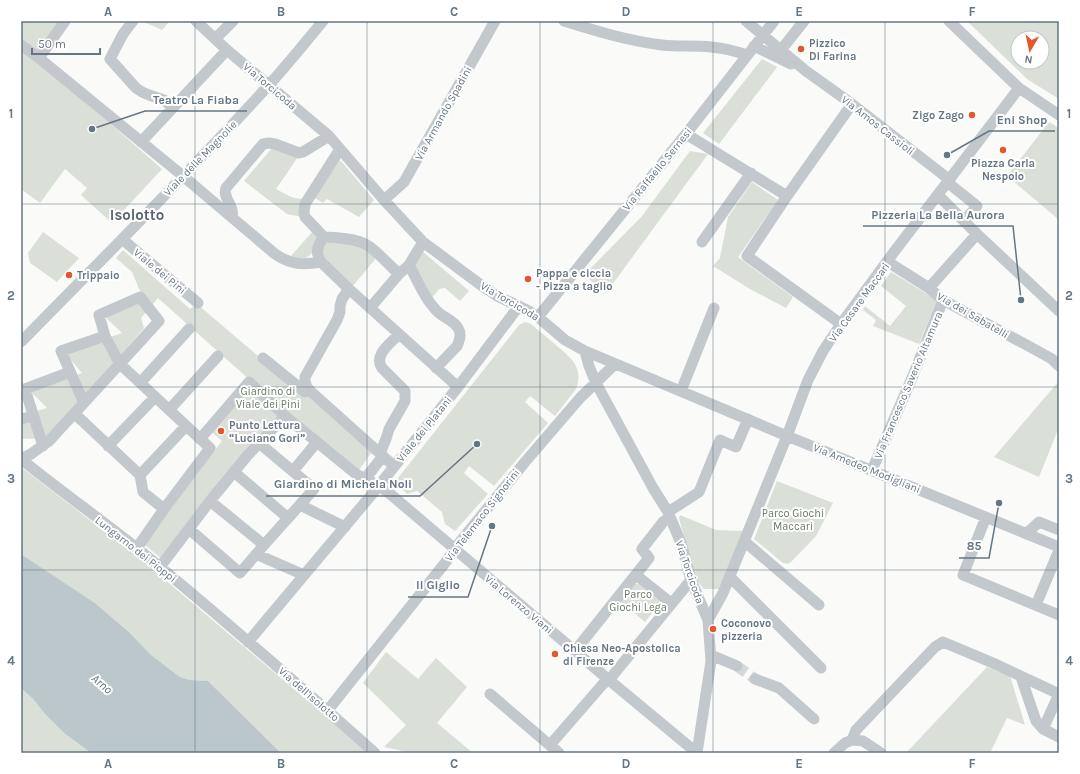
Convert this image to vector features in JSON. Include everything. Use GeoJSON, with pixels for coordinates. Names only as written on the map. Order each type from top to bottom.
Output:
{"type":"FeatureCollection","features":[{"type":"Feature","properties":{"kind":"street"},"geometry":{"type":"LineString","coordinates":[[39,58],[65,21]]}},
{"type":"Feature","properties":{"kind":"street"},"geometry":{"type":"LineString","coordinates":[[133,21],[123,34],[110,59],[136,88],[164,100],[173,108]]}},
{"type":"Feature","properties":{"kind":"street","name":"Via Torcicoda"},"geometry":{"type":"LineString","coordinates":[[196,21],[227,50],[329,136],[384,200],[423,242],[485,288],[497,296],[538,317],[565,340],[585,351],[596,383],[653,488],[669,514],[680,543],[691,580],[708,620],[711,668],[697,753]]}},
{"type":"Feature","properties":{"kind":"street"},"geometry":{"type":"LineString","coordinates":[[215,39],[233,21]]}},
{"type":"Feature","properties":{"kind":"street","name":"Viale delle Magnolie"},"geometry":{"type":"LineString","coordinates":[[21,342],[183,176],[268,85],[323,21]]}},
{"type":"Feature","properties":{"kind":"street","name":"Via Armando Spadini"},"geometry":{"type":"LineString","coordinates":[[384,200],[404,182],[495,21]]}},
{"type":"Feature","properties":{"kind":"street","name":"Via Amos Cassioli"},"geometry":{"type":"LineString","coordinates":[[564,21],[647,43],[711,47],[738,52],[750,51],[806,71]]}},
{"type":"Feature","properties":{"kind":"street","name":"Via Amos Cassioli"},"geometry":{"type":"LineString","coordinates":[[746,21],[806,71],[852,104],[946,177],[952,186],[977,206],[964,221]]}},
{"type":"Feature","properties":{"kind":"street","name":"Via Raffaello Sernesi"},"geometry":{"type":"LineString","coordinates":[[538,317],[686,134],[774,21]]}},
{"type":"Feature","properties":{"kind":"street"},"geometry":{"type":"LineString","coordinates":[[781,50],[804,21]]}},
{"type":"Feature","properties":{"kind":"street"},"geometry":{"type":"LineString","coordinates":[[949,21],[1019,88],[1059,115]]}},
{"type":"Feature","properties":{"kind":"street"},"geometry":{"type":"LineString","coordinates":[[21,45],[39,58],[183,176],[275,254],[294,264],[321,262]]}},
{"type":"Feature","properties":{"kind":"street"},"geometry":{"type":"LineString","coordinates":[[141,142],[227,50]]}},
{"type":"Feature","properties":{"kind":"street","name":"Via Cesare Maccari"},"geometry":{"type":"LineString","coordinates":[[708,620],[730,577],[808,380],[823,351],[948,180],[1019,88]]}},
{"type":"Feature","properties":{"kind":"street"},"geometry":{"type":"LineString","coordinates":[[842,324],[747,256],[852,104]]}},
{"type":"Feature","properties":{"kind":"street"},"geometry":{"type":"LineString","coordinates":[[686,134],[787,196]]}},
{"type":"Feature","properties":{"kind":"street"},"geometry":{"type":"LineString","coordinates":[[232,217],[232,208],[225,195],[226,188],[263,144],[275,144],[299,153],[329,136]]}},
{"type":"Feature","properties":{"kind":"street"},"geometry":{"type":"LineString","coordinates":[[340,148],[305,204],[305,217],[324,237],[365,244],[399,274]]}},
{"type":"Feature","properties":{"kind":"street"},"geometry":{"type":"LineString","coordinates":[[702,242],[751,173]]}},
{"type":"Feature","properties":{"kind":"street"},"geometry":{"type":"LineString","coordinates":[[938,195],[1059,311]]}},
{"type":"Feature","properties":{"kind":"street"},"geometry":{"type":"LineString","coordinates":[[929,288],[977,234]]}},
{"type":"Feature","properties":{"kind":"street"},"geometry":{"type":"LineString","coordinates":[[324,237],[321,240],[317,250],[317,254],[321,262],[458,387]]}},
{"type":"Feature","properties":{"kind":"street","name":"Viale dei Pini"},"geometry":{"type":"LineString","coordinates":[[122,239],[198,303]]}},
{"type":"Feature","properties":{"kind":"street"},"geometry":{"type":"LineString","coordinates":[[370,308],[399,274],[409,265],[423,242]]}},
{"type":"Feature","properties":{"kind":"street","name":"Via dei Sabatelli"},"geometry":{"type":"LineString","coordinates":[[888,262],[929,288],[943,300],[1052,359],[1059,366]]}},
{"type":"Feature","properties":{"kind":"street"},"geometry":{"type":"LineString","coordinates":[[409,265],[425,295],[439,312],[458,327],[460,332],[457,346],[436,368]]}},
{"type":"Feature","properties":{"kind":"street"},"geometry":{"type":"LineString","coordinates":[[349,289],[342,299],[337,320],[305,377],[306,384],[310,390],[394,466]]}},
{"type":"Feature","properties":{"kind":"street"},"geometry":{"type":"LineString","coordinates":[[21,459],[50,441],[84,403],[120,364],[159,321],[140,297],[99,315],[105,336],[120,364],[210,448],[137,548]]}},
{"type":"Feature","properties":{"kind":"street","name":"Via Francesco Saverio Altamura"},"geometry":{"type":"LineString","coordinates":[[872,470],[912,378],[943,300]]}},
{"type":"Feature","properties":{"kind":"street","name":"Viale dei Platani"},"geometry":{"type":"LineString","coordinates":[[248,642],[379,486],[458,387],[519,306]]}},
{"type":"Feature","properties":{"kind":"street"},"geometry":{"type":"LineString","coordinates":[[681,391],[714,308]]}},
{"type":"Feature","properties":{"kind":"street"},"geometry":{"type":"LineString","coordinates":[[140,384],[189,329]]}},
{"type":"Feature","properties":{"kind":"street"},"geometry":{"type":"LineString","coordinates":[[364,479],[381,454],[389,429],[405,401],[405,391],[379,364],[379,360],[384,351],[399,334]]}},
{"type":"Feature","properties":{"kind":"street"},"geometry":{"type":"LineString","coordinates":[[84,403],[61,351],[105,336]]}},
{"type":"Feature","properties":{"kind":"street","name":"Via Amedeo Modigliani"},"geometry":{"type":"LineString","coordinates":[[585,351],[1059,548],[1036,605]]}},
{"type":"Feature","properties":{"kind":"street"},"geometry":{"type":"LineString","coordinates":[[169,410],[218,356]]}},
{"type":"Feature","properties":{"kind":"street"},"geometry":{"type":"LineString","coordinates":[[263,358],[305,392],[310,390]]}},
{"type":"Feature","properties":{"kind":"street","name":"Via Telemaco Signorini"},"geometry":{"type":"LineString","coordinates":[[328,710],[524,462],[580,398],[615,364]]}},
{"type":"Feature","properties":{"kind":"street","name":"Via Telemaco Signorini"},"geometry":{"type":"LineString","coordinates":[[580,398],[590,368]]}},
{"type":"Feature","properties":{"kind":"street"},"geometry":{"type":"LineString","coordinates":[[43,446],[25,389],[70,372]]}},
{"type":"Feature","properties":{"kind":"street"},"geometry":{"type":"LineString","coordinates":[[200,439],[249,382],[285,416],[356,474],[379,486]]}},
{"type":"Feature","properties":{"kind":"street"},"geometry":{"type":"LineString","coordinates":[[108,446],[155,397]]}},
{"type":"Feature","properties":{"kind":"street"},"geometry":{"type":"LineString","coordinates":[[75,414],[140,475],[143,492],[164,509]]}},
{"type":"Feature","properties":{"kind":"street"},"geometry":{"type":"LineString","coordinates":[[21,419],[33,416]]}},
{"type":"Feature","properties":{"kind":"street"},"geometry":{"type":"LineString","coordinates":[[160,567],[210,500],[259,443],[285,416]]}},
{"type":"Feature","properties":{"kind":"street"},"geometry":{"type":"LineString","coordinates":[[575,651],[650,558],[642,549],[669,514],[699,492],[720,440],[736,447],[748,419]]}},
{"type":"Feature","properties":{"kind":"street"},"geometry":{"type":"LineString","coordinates":[[140,475],[186,426]]}},
{"type":"Feature","properties":{"kind":"street"},"geometry":{"type":"LineString","coordinates":[[293,471],[317,442]]}},
{"type":"Feature","properties":{"kind":"street"},"geometry":{"type":"LineString","coordinates":[[189,529],[240,573],[314,489],[259,443]]}},
{"type":"Feature","properties":{"kind":"street","name":"Lungarno dei Pioppi"},"geometry":{"type":"LineString","coordinates":[[21,459],[49,482],[137,548],[248,642]]}},
{"type":"Feature","properties":{"kind":"street"},"geometry":{"type":"LineString","coordinates":[[234,472],[288,518]]}},
{"type":"Feature","properties":{"kind":"street","name":"Via Lorenzo Viani"},"geometry":{"type":"LineString","coordinates":[[379,486],[697,753]]}},
{"type":"Feature","properties":{"kind":"street"},"geometry":{"type":"LineString","coordinates":[[210,500],[264,545]]}},
{"type":"Feature","properties":{"kind":"street"},"geometry":{"type":"LineString","coordinates":[[300,505],[345,527]]}},
{"type":"Feature","properties":{"kind":"street"},"geometry":{"type":"LineString","coordinates":[[986,518],[963,575],[1059,615]]}},
{"type":"Feature","properties":{"kind":"street"},"geometry":{"type":"LineString","coordinates":[[1026,534],[1039,522],[1059,530]]}},
{"type":"Feature","properties":{"kind":"street"},"geometry":{"type":"LineString","coordinates":[[744,541],[820,605]]}},
{"type":"Feature","properties":{"kind":"street"},"geometry":{"type":"LineString","coordinates":[[256,554],[304,575]]}},
{"type":"Feature","properties":{"kind":"street"},"geometry":{"type":"LineString","coordinates":[[636,575],[671,603]]}},
{"type":"Feature","properties":{"kind":"street"},"geometry":{"type":"LineString","coordinates":[[730,577],[821,668]]}},
{"type":"Feature","properties":{"kind":"street"},"geometry":{"type":"LineString","coordinates":[[550,745],[603,684],[609,680],[691,580]]}},
{"type":"Feature","properties":{"kind":"street","name":"Via dell'Isolotto"},"geometry":{"type":"LineString","coordinates":[[248,642],[328,710],[372,750],[384,753]]}},
{"type":"Feature","properties":{"kind":"street"},"geometry":{"type":"LineString","coordinates":[[852,740],[856,730],[935,647],[943,642],[1059,694],[1042,729]]}},
{"type":"Feature","properties":{"kind":"street"},"geometry":{"type":"LineString","coordinates":[[711,655],[737,666]]}},
{"type":"Feature","properties":{"kind":"street"},"geometry":{"type":"LineString","coordinates":[[1021,677],[1036,720],[1042,729],[1059,737]]}},
{"type":"Feature","properties":{"kind":"street"},"geometry":{"type":"LineString","coordinates":[[755,679],[779,688],[814,719]]}},
{"type":"Feature","properties":{"kind":"street"},"geometry":{"type":"LineString","coordinates":[[490,694],[559,753]]}},
{"type":"Feature","properties":{"kind":"street"},"geometry":{"type":"LineString","coordinates":[[834,753],[845,743],[852,740],[863,741],[881,753]]}},
{"type":"Feature","properties":{"kind":"green space"},"geometry":{"type":"Polygon","coordinates":[[[21,21],[61,21],[38,53],[21,41],[21,21]]]}},
{"type":"Feature","properties":{"kind":"green space"},"geometry":{"type":"Polygon","coordinates":[[[142,21],[170,21],[162,30],[142,21]]]}},
{"type":"Feature","properties":{"kind":"green space"},"geometry":{"type":"Polygon","coordinates":[[[967,21],[1059,21],[1059,99],[1027,79],[1018,70],[1050,70],[1050,30],[1010,30],[1010,63],[967,21]]]}},
{"type":"Feature","properties":{"kind":"green space"},"geometry":{"type":"Polygon","coordinates":[[[21,48],[162,169],[112,223],[81,195],[87,188],[65,169],[40,203],[21,189],[21,48]]]}},
{"type":"Feature","properties":{"kind":"green space"},"geometry":{"type":"Polygon","coordinates":[[[762,59],[777,67],[719,144],[703,133],[762,59]]]}},
{"type":"Feature","properties":{"kind":"green space"},"geometry":{"type":"Polygon","coordinates":[[[1049,122],[1059,128],[1059,220],[1007,176],[1049,122]]]}},
{"type":"Feature","properties":{"kind":"green space"},"geometry":{"type":"Polygon","coordinates":[[[272,148],[298,157],[276,189],[293,197],[304,199],[302,217],[287,214],[244,181],[272,148]]]}},
{"type":"Feature","properties":{"kind":"green space"},"geometry":{"type":"Polygon","coordinates":[[[690,151],[708,154],[606,293],[584,275],[642,216],[690,151]]]}},
{"type":"Feature","properties":{"kind":"green space"},"geometry":{"type":"Polygon","coordinates":[[[339,160],[374,200],[359,217],[327,199],[323,203],[313,197],[339,160]]]}},
{"type":"Feature","properties":{"kind":"green space"},"geometry":{"type":"Polygon","coordinates":[[[752,182],[778,200],[738,257],[793,297],[786,308],[750,289],[713,266],[720,258],[728,217],[752,182]]]}},
{"type":"Feature","properties":{"kind":"green space"},"geometry":{"type":"Polygon","coordinates":[[[313,231],[318,238],[312,253],[306,258],[302,259],[290,257],[313,231]]]}},
{"type":"Feature","properties":{"kind":"green space"},"geometry":{"type":"Polygon","coordinates":[[[43,232],[79,258],[57,282],[30,263],[28,253],[43,232]]]}},
{"type":"Feature","properties":{"kind":"green space"},"geometry":{"type":"Polygon","coordinates":[[[327,240],[360,245],[377,257],[352,287],[326,263],[320,248],[327,240]]]}},
{"type":"Feature","properties":{"kind":"green space","name":"Giardino di Viale dei Pini"},"geometry":{"type":"Polygon","coordinates":[[[123,250],[190,309],[197,304],[305,396],[309,395],[372,452],[359,470],[286,412],[163,560],[144,544],[222,441],[209,430],[252,382],[158,298],[141,318],[144,328],[48,438],[21,439],[21,416],[47,408],[31,392],[82,373],[65,353],[122,333],[104,316],[143,298],[132,272],[116,258],[123,250]]]}},
{"type":"Feature","properties":{"kind":"green space"},"geometry":{"type":"Polygon","coordinates":[[[422,251],[469,291],[460,301],[445,288],[439,289],[431,299],[412,265],[422,251]]]}},
{"type":"Feature","properties":{"kind":"green space"},"geometry":{"type":"Polygon","coordinates":[[[891,272],[937,300],[919,344],[873,326],[876,320],[863,310],[865,306],[890,326],[906,306],[881,286],[891,272]]]}},
{"type":"Feature","properties":{"kind":"green space"},"geometry":{"type":"Polygon","coordinates":[[[525,322],[531,324],[575,364],[578,375],[576,389],[555,416],[530,396],[525,402],[548,423],[494,486],[469,466],[464,473],[488,494],[455,531],[445,524],[442,512],[417,491],[407,494],[398,485],[398,478],[519,325],[525,322]]]}},
{"type":"Feature","properties":{"kind":"green space"},"geometry":{"type":"Polygon","coordinates":[[[1059,381],[1059,427],[1039,477],[994,457],[1059,381]]]}},
{"type":"Feature","properties":{"kind":"green space"},"geometry":{"type":"Polygon","coordinates":[[[21,467],[143,561],[369,753],[281,753],[208,681],[190,680],[180,677],[151,655],[130,633],[95,603],[21,554],[21,467]]]}},
{"type":"Feature","properties":{"kind":"green space","name":"Parco Giochi Maccari"},"geometry":{"type":"Polygon","coordinates":[[[777,481],[833,503],[816,536],[788,564],[783,563],[754,539],[777,481]]]}},
{"type":"Feature","properties":{"kind":"green space"},"geometry":{"type":"Polygon","coordinates":[[[680,515],[716,530],[744,531],[719,589],[704,589],[695,578],[679,518],[680,515]]]}},
{"type":"Feature","properties":{"kind":"green space","name":"Parco Giochi Lega"},"geometry":{"type":"Polygon","coordinates":[[[633,584],[638,584],[661,602],[645,622],[620,601],[633,584]]]}},
{"type":"Feature","properties":{"kind":"green space"},"geometry":{"type":"Polygon","coordinates":[[[386,652],[418,679],[436,658],[467,687],[437,723],[473,753],[413,753],[384,747],[406,725],[363,683],[386,652]]]}},
{"type":"Feature","properties":{"kind":"green space"},"geometry":{"type":"Polygon","coordinates":[[[987,667],[1010,676],[1025,725],[1007,718],[990,753],[906,753],[987,667]]]}},
{"type":"Feature","properties":{"kind":"green space"},"geometry":{"type":"Polygon","coordinates":[[[21,688],[64,733],[91,753],[21,753],[21,688]]]}},
{"type":"Feature","properties":{"kind":"water","name":"Arno"},"geometry":{"type":"Polygon","coordinates":[[[21,554],[95,603],[130,633],[151,655],[180,677],[190,680],[208,681],[281,753],[91,753],[64,733],[21,688],[21,554]]]}},
{"type":"Feature","properties":{"kind":"tunnel"},"geometry":{"type":"LineString","coordinates":[[737,666],[755,679]]}},
{"type":"Feature","properties":{"kind":"place","name":"Pizzico Di Farina"},"geometry":{"type":"Point","coordinates":[801,49]}},
{"type":"Feature","properties":{"kind":"place","name":"Zigo Zago"},"geometry":{"type":"Point","coordinates":[972,115]}},
{"type":"Feature","properties":{"kind":"place","name":"Teatro La Fiaba"},"geometry":{"type":"Point","coordinates":[92,129]}},
{"type":"Feature","properties":{"kind":"place","name":"Piazza Carla Nespolo"},"geometry":{"type":"Point","coordinates":[1003,150]}},
{"type":"Feature","properties":{"kind":"place","name":"Eni Shop"},"geometry":{"type":"Point","coordinates":[947,155]}},
{"type":"Feature","properties":{"kind":"place","name":"Trippaio"},"geometry":{"type":"Point","coordinates":[69,275]}},
{"type":"Feature","properties":{"kind":"place","name":"Pappa e ciccia - Pizza a taglio"},"geometry":{"type":"Point","coordinates":[528,279]}},
{"type":"Feature","properties":{"kind":"place","name":"Pizzeria La Bella Aurora"},"geometry":{"type":"Point","coordinates":[1021,300]}},
{"type":"Feature","properties":{"kind":"place","name":"Punto Lettura “Luciano Gori”"},"geometry":{"type":"Point","coordinates":[221,431]}},
{"type":"Feature","properties":{"kind":"place","name":"Giardino di Michela Noli"},"geometry":{"type":"Point","coordinates":[477,444]}},
{"type":"Feature","properties":{"kind":"place","name":"85"},"geometry":{"type":"Point","coordinates":[999,503]}},
{"type":"Feature","properties":{"kind":"place","name":"Il Giglio"},"geometry":{"type":"Point","coordinates":[492,526]}},
{"type":"Feature","properties":{"kind":"place","name":"Coconovo pizzeria"},"geometry":{"type":"Point","coordinates":[713,629]}},
{"type":"Feature","properties":{"kind":"place","name":"Chiesa Neo-Apostolica di Firenze"},"geometry":{"type":"Point","coordinates":[555,654]}},
{"type":"Feature","properties":{"kind":"district","name":"Isolotto"},"geometry":{"type":"Point","coordinates":[137,215]}}]}
